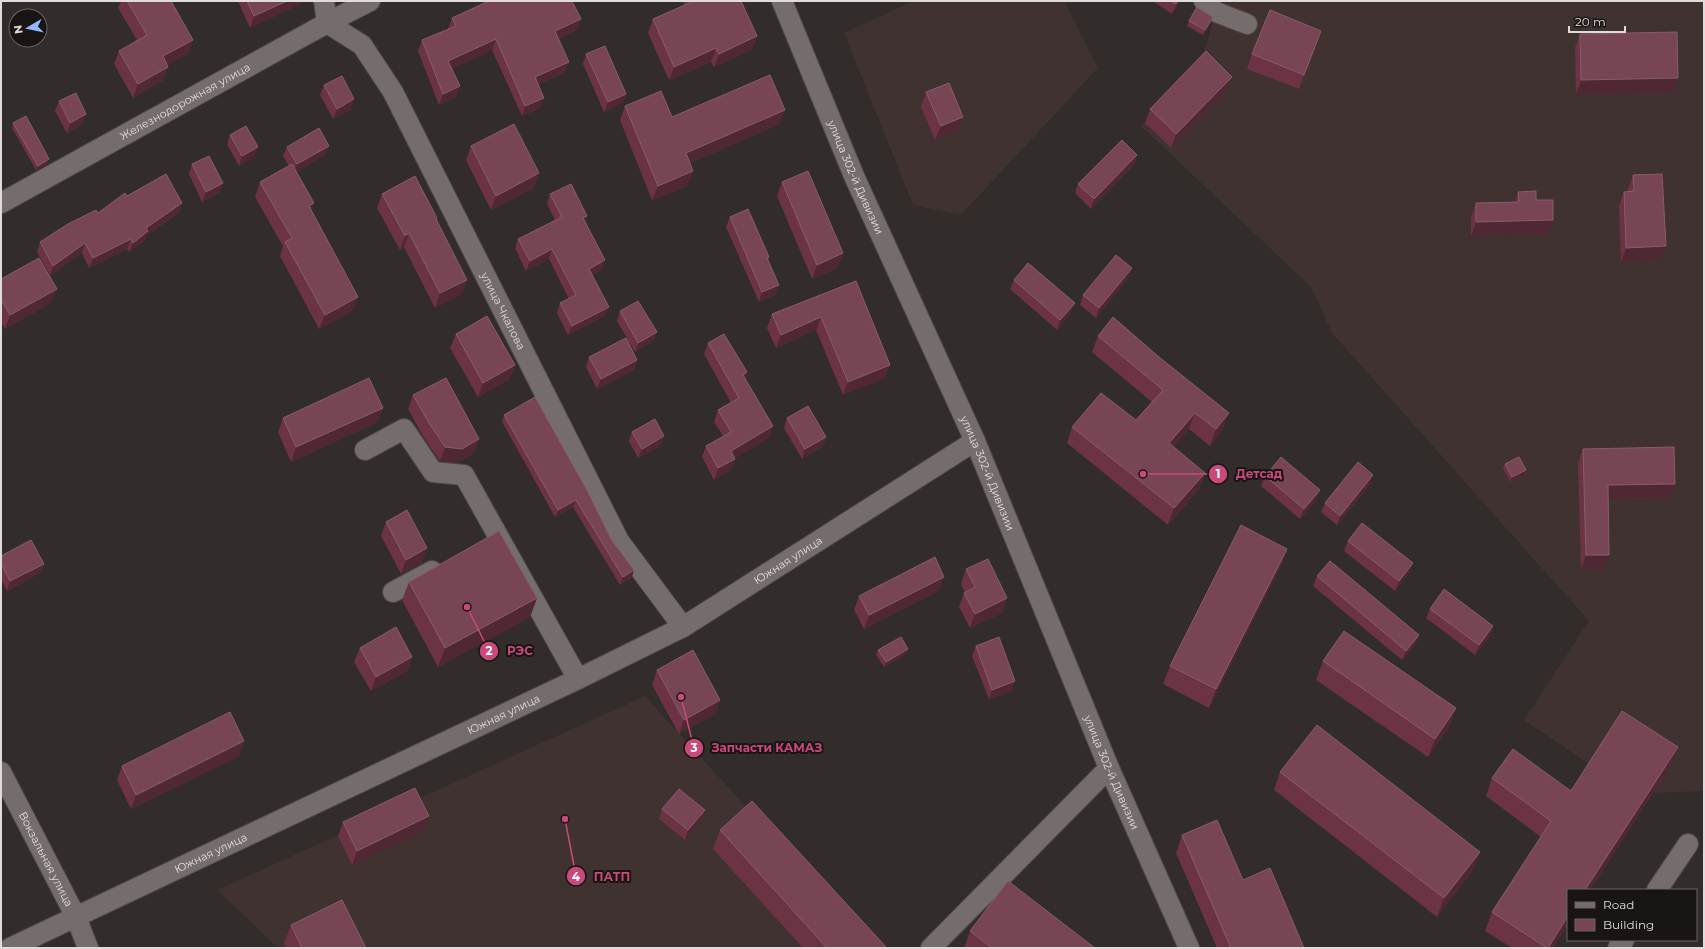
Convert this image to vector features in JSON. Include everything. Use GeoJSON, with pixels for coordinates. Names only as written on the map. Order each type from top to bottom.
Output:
{"type":"FeatureCollection","features":[{"type":"Feature","properties":{"kind":"street"},"geometry":{"type":"LineString","coordinates":[[324,1],[327,23]]}},
{"type":"Feature","properties":{"kind":"street","name":"Железнодорожная улица"},"geometry":{"type":"LineString","coordinates":[[1,203],[327,23],[370,1]]}},
{"type":"Feature","properties":{"kind":"street","name":"улица 302-й Дивизии"},"geometry":{"type":"LineString","coordinates":[[782,1],[854,176],[975,441],[1109,768],[1189,948]]}},
{"type":"Feature","properties":{"kind":"street"},"geometry":{"type":"LineString","coordinates":[[1204,1],[1216,12],[1247,24]]}},
{"type":"Feature","properties":{"kind":"street","name":"улица Чкалова"},"geometry":{"type":"LineString","coordinates":[[327,23],[362,45],[393,92],[619,541],[683,627]]}},
{"type":"Feature","properties":{"kind":"street"},"geometry":{"type":"LineString","coordinates":[[365,450],[404,429],[433,472],[464,475],[491,537],[578,679]]}},
{"type":"Feature","properties":{"kind":"street","name":"Южная улица"},"geometry":{"type":"LineString","coordinates":[[10,948],[578,679],[683,627],[975,441]]}},
{"type":"Feature","properties":{"kind":"street"},"geometry":{"type":"LineString","coordinates":[[393,592],[449,561]]}},
{"type":"Feature","properties":{"kind":"street"},"geometry":{"type":"LineString","coordinates":[[931,948],[1109,768]]}},
{"type":"Feature","properties":{"kind":"street","name":"Вокзальная улица"},"geometry":{"type":"LineString","coordinates":[[1,772],[76,917],[88,948]]}},
{"type":"Feature","properties":{"kind":"street"},"geometry":{"type":"LineString","coordinates":[[1658,889],[1688,844]]}},
{"type":"Feature","properties":{"kind":"shaded area"},"geometry":{"type":"Polygon","coordinates":[[[913,1],[1064,1],[1098,68],[961,215],[913,205],[844,33],[913,1]]]}},
{"type":"Feature","properties":{"kind":"shaded area"},"geometry":{"type":"Polygon","coordinates":[[[1219,1],[1704,1],[1704,791],[1653,793],[1671,765],[1592,766],[1524,720],[1589,621],[1332,333],[1311,287],[1141,126],[1200,66],[1219,1]]]}},
{"type":"Feature","properties":{"kind":"shaded area"},"geometry":{"type":"Polygon","coordinates":[[[645,696],[875,948],[278,948],[217,890],[645,696]]]}},
{"type":"Feature","properties":{"kind":"building"},"geometry":{"type":"Polygon","coordinates":[[[127,1],[171,1],[193,40],[163,56],[168,67],[138,84],[119,51],[147,35],[127,1]]]}},
{"type":"Feature","properties":{"kind":"building"},"geometry":{"type":"Polygon","coordinates":[[[247,1],[287,1],[254,16],[247,1]]]}},
{"type":"Feature","properties":{"kind":"building"},"geometry":{"type":"Polygon","coordinates":[[[489,1],[572,1],[581,19],[555,31],[569,62],[535,77],[544,98],[525,106],[496,39],[448,61],[460,86],[443,94],[422,40],[456,26],[452,18],[489,1]]]}},
{"type":"Feature","properties":{"kind":"building"},"geometry":{"type":"Polygon","coordinates":[[[694,1],[741,1],[757,36],[719,54],[716,48],[674,67],[653,19],[694,1]]]}},
{"type":"Feature","properties":{"kind":"building"},"geometry":{"type":"Polygon","coordinates":[[[1171,1],[1178,1],[1176,4],[1171,1]]]}},
{"type":"Feature","properties":{"kind":"building"},"geometry":{"type":"Polygon","coordinates":[[[1197,7],[1213,17],[1205,30],[1189,21],[1197,7]]]}},
{"type":"Feature","properties":{"kind":"building"},"geometry":{"type":"Polygon","coordinates":[[[1270,10],[1321,31],[1304,75],[1252,54],[1270,10]]]}},
{"type":"Feature","properties":{"kind":"building"},"geometry":{"type":"Polygon","coordinates":[[[1677,32],[1678,78],[1581,80],[1580,34],[1677,32]]]}},
{"type":"Feature","properties":{"kind":"building"},"geometry":{"type":"Polygon","coordinates":[[[605,46],[626,94],[608,102],[586,54],[605,46]]]}},
{"type":"Feature","properties":{"kind":"building"},"geometry":{"type":"Polygon","coordinates":[[[1206,51],[1232,77],[1176,134],[1150,109],[1206,51]]]}},
{"type":"Feature","properties":{"kind":"building"},"geometry":{"type":"Polygon","coordinates":[[[770,75],[785,110],[686,153],[693,171],[658,186],[625,106],[661,91],[672,117],[770,75]]]}},
{"type":"Feature","properties":{"kind":"building"},"geometry":{"type":"Polygon","coordinates":[[[342,76],[354,99],[337,109],[324,85],[342,76]]]}},
{"type":"Feature","properties":{"kind":"building"},"geometry":{"type":"Polygon","coordinates":[[[949,83],[963,117],[941,126],[926,92],[949,83]]]}},
{"type":"Feature","properties":{"kind":"building"},"geometry":{"type":"Polygon","coordinates":[[[76,93],[86,114],[70,123],[59,101],[76,93]]]}},
{"type":"Feature","properties":{"kind":"building"},"geometry":{"type":"Polygon","coordinates":[[[26,116],[49,159],[38,166],[13,123],[26,116]]]}},
{"type":"Feature","properties":{"kind":"building"},"geometry":{"type":"Polygon","coordinates":[[[514,124],[539,173],[496,196],[471,146],[514,124]]]}},
{"type":"Feature","properties":{"kind":"building"},"geometry":{"type":"Polygon","coordinates":[[[246,126],[258,147],[242,156],[230,135],[246,126]]]}},
{"type":"Feature","properties":{"kind":"building"},"geometry":{"type":"Polygon","coordinates":[[[319,128],[329,146],[297,164],[287,147],[319,128]]]}},
{"type":"Feature","properties":{"kind":"building"},"geometry":{"type":"Polygon","coordinates":[[[1122,140],[1137,155],[1094,199],[1078,184],[1122,140]]]}},
{"type":"Feature","properties":{"kind":"building"},"geometry":{"type":"Polygon","coordinates":[[[209,156],[223,183],[206,192],[192,164],[209,156]]]}},
{"type":"Feature","properties":{"kind":"building"},"geometry":{"type":"Polygon","coordinates":[[[292,164],[314,203],[309,206],[358,297],[325,315],[285,242],[292,238],[260,182],[292,164]]]}},
{"type":"Feature","properties":{"kind":"building"},"geometry":{"type":"Polygon","coordinates":[[[808,171],[843,253],[817,265],[782,182],[808,171]]]}},
{"type":"Feature","properties":{"kind":"building"},"geometry":{"type":"Polygon","coordinates":[[[166,174],[182,203],[146,228],[148,231],[133,243],[131,239],[93,258],[85,243],[53,266],[40,242],[68,224],[96,210],[98,213],[125,193],[127,196],[166,174]]]}},
{"type":"Feature","properties":{"kind":"building"},"geometry":{"type":"Polygon","coordinates":[[[1662,174],[1666,246],[1626,248],[1624,192],[1634,191],[1633,175],[1662,174]]]}},
{"type":"Feature","properties":{"kind":"building"},"geometry":{"type":"Polygon","coordinates":[[[415,176],[467,280],[440,293],[409,233],[405,236],[382,194],[415,176]]]}},
{"type":"Feature","properties":{"kind":"building"},"geometry":{"type":"Polygon","coordinates":[[[571,184],[587,216],[583,218],[605,260],[589,269],[609,307],[572,326],[560,303],[576,295],[552,249],[530,261],[518,239],[562,217],[550,194],[571,184]]]}},
{"type":"Feature","properties":{"kind":"building"},"geometry":{"type":"Polygon","coordinates":[[[1536,191],[1536,200],[1553,200],[1553,220],[1476,222],[1476,203],[1519,202],[1518,192],[1536,191]]]}},
{"type":"Feature","properties":{"kind":"building"},"geometry":{"type":"Polygon","coordinates":[[[748,209],[769,257],[767,258],[779,285],[762,292],[730,217],[748,209]]]}},
{"type":"Feature","properties":{"kind":"building"},"geometry":{"type":"Polygon","coordinates":[[[1116,255],[1132,268],[1099,308],[1083,295],[1116,255]]]}},
{"type":"Feature","properties":{"kind":"building"},"geometry":{"type":"Polygon","coordinates":[[[39,258],[57,289],[10,315],[1,299],[1,279],[39,258]]]}},
{"type":"Feature","properties":{"kind":"building"},"geometry":{"type":"Polygon","coordinates":[[[1028,263],[1075,303],[1060,320],[1014,280],[1028,263]]]}},
{"type":"Feature","properties":{"kind":"building"},"geometry":{"type":"Polygon","coordinates":[[[856,281],[890,365],[848,382],[821,317],[781,335],[772,314],[856,281]]]}},
{"type":"Feature","properties":{"kind":"building"},"geometry":{"type":"Polygon","coordinates":[[[638,301],[657,332],[638,343],[620,311],[638,301]]]}},
{"type":"Feature","properties":{"kind":"building"},"geometry":{"type":"Polygon","coordinates":[[[487,316],[515,365],[483,383],[456,334],[487,316]]]}},
{"type":"Feature","properties":{"kind":"building"},"geometry":{"type":"Polygon","coordinates":[[[1113,317],[1159,357],[1229,413],[1216,429],[1195,413],[1169,443],[1205,473],[1174,508],[1072,427],[1101,393],[1136,420],[1163,390],[1098,336],[1113,317]]]}},
{"type":"Feature","properties":{"kind":"building"},"geometry":{"type":"Polygon","coordinates":[[[724,334],[747,372],[743,375],[773,426],[731,451],[735,459],[718,468],[706,446],[731,432],[718,410],[739,398],[708,343],[724,334]]]}},
{"type":"Feature","properties":{"kind":"building"},"geometry":{"type":"Polygon","coordinates":[[[626,338],[637,360],[601,379],[589,357],[626,338]]]}},
{"type":"Feature","properties":{"kind":"building"},"geometry":{"type":"Polygon","coordinates":[[[369,378],[383,408],[296,447],[283,418],[369,378]]]}},
{"type":"Feature","properties":{"kind":"building"},"geometry":{"type":"Polygon","coordinates":[[[446,378],[479,439],[462,449],[445,447],[413,395],[446,378]]]}},
{"type":"Feature","properties":{"kind":"building"},"geometry":{"type":"Polygon","coordinates":[[[535,397],[588,492],[611,539],[634,570],[623,577],[576,500],[558,510],[504,415],[535,397]]]}},
{"type":"Feature","properties":{"kind":"building"},"geometry":{"type":"Polygon","coordinates":[[[808,406],[826,437],[805,449],[787,418],[808,406]]]}},
{"type":"Feature","properties":{"kind":"building"},"geometry":{"type":"Polygon","coordinates":[[[655,419],[664,436],[642,449],[632,432],[655,419]]]}},
{"type":"Feature","properties":{"kind":"building"},"geometry":{"type":"Polygon","coordinates":[[[1674,447],[1675,484],[1608,485],[1609,555],[1586,555],[1583,449],[1674,447]]]}},
{"type":"Feature","properties":{"kind":"building"},"geometry":{"type":"Polygon","coordinates":[[[1281,457],[1320,490],[1304,509],[1265,476],[1281,457]]]}},
{"type":"Feature","properties":{"kind":"building"},"geometry":{"type":"Polygon","coordinates":[[[1519,457],[1526,470],[1512,477],[1505,464],[1519,457]]]}},
{"type":"Feature","properties":{"kind":"building"},"geometry":{"type":"Polygon","coordinates":[[[1358,462],[1373,475],[1340,516],[1325,503],[1358,462]]]}},
{"type":"Feature","properties":{"kind":"building"},"geometry":{"type":"Polygon","coordinates":[[[407,510],[427,548],[406,560],[386,522],[407,510]]]}},
{"type":"Feature","properties":{"kind":"building"},"geometry":{"type":"Polygon","coordinates":[[[1362,523],[1413,563],[1399,581],[1348,541],[1362,523]]]}},
{"type":"Feature","properties":{"kind":"building"},"geometry":{"type":"Polygon","coordinates":[[[1241,525],[1287,549],[1216,689],[1170,666],[1241,525]]]}},
{"type":"Feature","properties":{"kind":"building"},"geometry":{"type":"Polygon","coordinates":[[[499,531],[537,598],[445,648],[409,582],[499,531]]]}},
{"type":"Feature","properties":{"kind":"building"},"geometry":{"type":"Polygon","coordinates":[[[31,540],[44,564],[10,581],[1,563],[1,556],[31,540]]]}},
{"type":"Feature","properties":{"kind":"building"},"geometry":{"type":"Polygon","coordinates":[[[935,557],[944,577],[869,615],[859,596],[935,557]]]}},
{"type":"Feature","properties":{"kind":"building"},"geometry":{"type":"Polygon","coordinates":[[[988,559],[1007,598],[975,614],[964,593],[975,587],[966,569],[988,559]]]}},
{"type":"Feature","properties":{"kind":"building"},"geometry":{"type":"Polygon","coordinates":[[[1330,561],[1419,635],[1406,651],[1317,576],[1330,561]]]}},
{"type":"Feature","properties":{"kind":"building"},"geometry":{"type":"Polygon","coordinates":[[[1444,589],[1493,626],[1479,645],[1430,609],[1444,589]]]}},
{"type":"Feature","properties":{"kind":"building"},"geometry":{"type":"Polygon","coordinates":[[[396,627],[412,657],[376,677],[360,648],[396,627]]]}},
{"type":"Feature","properties":{"kind":"building"},"geometry":{"type":"Polygon","coordinates":[[[1344,631],[1456,708],[1435,739],[1323,661],[1344,631]]]}},
{"type":"Feature","properties":{"kind":"building"},"geometry":{"type":"Polygon","coordinates":[[[901,637],[908,649],[886,662],[878,650],[901,637]]]}},
{"type":"Feature","properties":{"kind":"building"},"geometry":{"type":"Polygon","coordinates":[[[999,637],[1015,681],[992,690],[976,646],[999,637]]]}},
{"type":"Feature","properties":{"kind":"building"},"geometry":{"type":"Polygon","coordinates":[[[693,650],[720,700],[684,720],[657,670],[693,650]]]}},
{"type":"Feature","properties":{"kind":"building"},"geometry":{"type":"Polygon","coordinates":[[[1622,711],[1678,747],[1586,889],[1567,889],[1567,918],[1547,948],[1492,912],[1551,821],[1492,778],[1513,749],[1571,791],[1622,711]]]}},
{"type":"Feature","properties":{"kind":"building"},"geometry":{"type":"Polygon","coordinates":[[[230,712],[244,741],[136,795],[122,766],[230,712]]]}},
{"type":"Feature","properties":{"kind":"building"},"geometry":{"type":"Polygon","coordinates":[[[1317,725],[1480,852],[1444,898],[1280,772],[1317,725]]]}},
{"type":"Feature","properties":{"kind":"building"},"geometry":{"type":"Polygon","coordinates":[[[415,788],[429,816],[357,851],[343,822],[415,788]]]}},
{"type":"Feature","properties":{"kind":"building"},"geometry":{"type":"Polygon","coordinates":[[[679,789],[705,810],[688,830],[662,809],[679,789]]]}},
{"type":"Feature","properties":{"kind":"building"},"geometry":{"type":"Polygon","coordinates":[[[752,801],[887,948],[827,948],[720,830],[752,801]]]}},
{"type":"Feature","properties":{"kind":"building"},"geometry":{"type":"Polygon","coordinates":[[[1217,820],[1243,880],[1270,868],[1304,948],[1231,948],[1182,835],[1217,820]]]}},
{"type":"Feature","properties":{"kind":"building"},"geometry":{"type":"Polygon","coordinates":[[[1008,881],[1095,948],[992,948],[970,931],[1008,881]]]}},
{"type":"Feature","properties":{"kind":"building"},"geometry":{"type":"Polygon","coordinates":[[[342,900],[366,948],[302,948],[291,925],[342,900]]]}},
{"type":"Feature","properties":{"kind":"place","name":"Детсад"},"geometry":{"type":"Point","coordinates":[1143,474]}},
{"type":"Feature","properties":{"kind":"place","name":"РЭС"},"geometry":{"type":"Point","coordinates":[467,607]}},
{"type":"Feature","properties":{"kind":"place","name":"Запчасти КАМАЗ"},"geometry":{"type":"Point","coordinates":[681,697]}},
{"type":"Feature","properties":{"kind":"place","name":"ПАТП"},"geometry":{"type":"Point","coordinates":[565,819]}}]}
